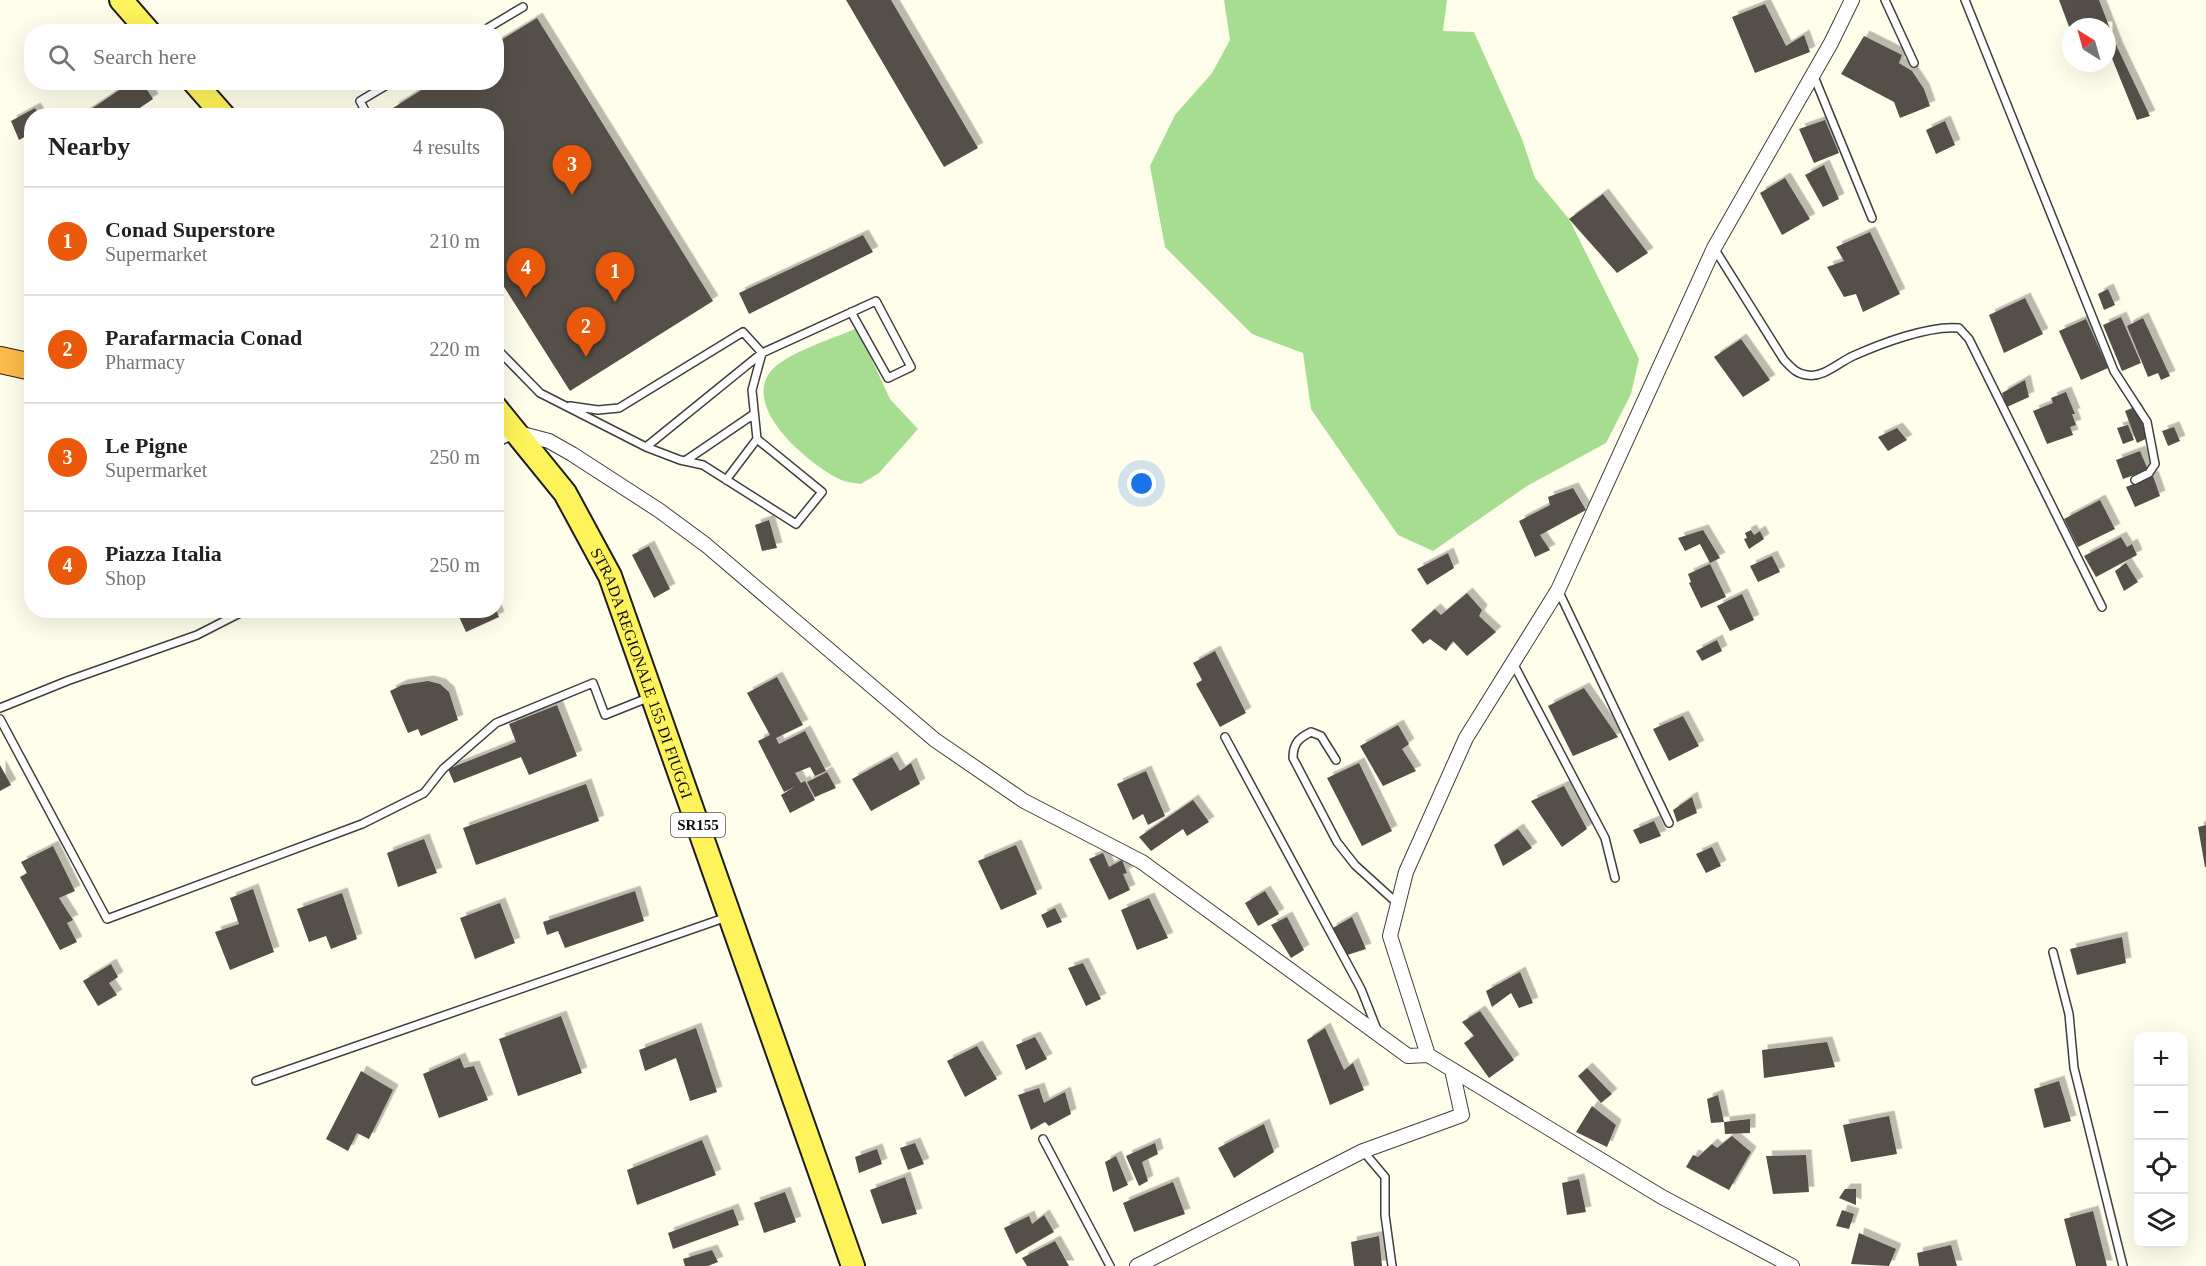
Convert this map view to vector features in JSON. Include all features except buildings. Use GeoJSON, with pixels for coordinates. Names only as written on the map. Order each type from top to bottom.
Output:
{"type":"FeatureCollection","features":[{"type":"Feature","properties":{"kind":"highway"},"geometry":{"type":"LineString","coordinates":[[0,360],[24,365]]}},
{"type":"Feature","properties":{"kind":"main road"},"geometry":{"type":"LineString","coordinates":[[121,0],[142,24]]}},
{"type":"Feature","properties":{"kind":"main road"},"geometry":{"type":"LineString","coordinates":[[201,90],[217,108]]}},
{"type":"Feature","properties":{"kind":"main road","name":"STRADA REGIONALE 155 DI FIUGGI"},"geometry":{"type":"LineString","coordinates":[[504,416],[519,432],[565,493],[610,576],[854,1266]]}},
{"type":"Feature","properties":{"kind":"street"},"geometry":{"type":"LineString","coordinates":[[1428,1055],[1390,936],[1406,872],[1467,738],[1558,590],[1714,248],[1813,74],[1852,0]]}},
{"type":"Feature","properties":{"kind":"street"},"geometry":{"type":"LineString","coordinates":[[519,432],[549,441],[660,511],[706,545],[935,740],[1024,801],[1142,862],[1408,1056],[1428,1055],[1662,1197],[1792,1266]]}},
{"type":"Feature","properties":{"kind":"street"},"geometry":{"type":"LineString","coordinates":[[1137,1266],[1363,1151],[1461,1115],[1452,1070]]}},
{"type":"Feature","properties":{"kind":"lane"},"geometry":{"type":"LineString","coordinates":[[1885,0],[1914,63]]}},
{"type":"Feature","properties":{"kind":"lane"},"geometry":{"type":"LineString","coordinates":[[1965,0],[2114,371],[2147,422],[2155,464],[2149,473],[2135,480]]}},
{"type":"Feature","properties":{"kind":"lane"},"geometry":{"type":"LineString","coordinates":[[494,24],[523,7]]}},
{"type":"Feature","properties":{"kind":"lane"},"geometry":{"type":"LineString","coordinates":[[1813,74],[1872,218]]}},
{"type":"Feature","properties":{"kind":"lane"},"geometry":{"type":"LineString","coordinates":[[364,108],[360,101],[379,90]]}},
{"type":"Feature","properties":{"kind":"lane"},"geometry":{"type":"LineString","coordinates":[[1714,248],[1784,360],[1795,372],[1807,376],[1820,375],[1853,357],[1884,344],[1946,327],[1959,328],[1969,339],[2102,607]]}},
{"type":"Feature","properties":{"kind":"lane"},"geometry":{"type":"LineString","coordinates":[[646,447],[712,396],[762,352],[851,312],[876,301],[911,367],[888,378],[851,312]]}},
{"type":"Feature","properties":{"kind":"lane"},"geometry":{"type":"LineString","coordinates":[[564,405],[598,410],[619,408],[743,332],[762,352]]}},
{"type":"Feature","properties":{"kind":"lane"},"geometry":{"type":"LineString","coordinates":[[726,480],[757,439],[752,390],[762,352]]}},
{"type":"Feature","properties":{"kind":"lane"},"geometry":{"type":"LineString","coordinates":[[504,356],[540,393],[646,447],[703,465],[796,524],[822,492],[757,439]]}},
{"type":"Feature","properties":{"kind":"lane"},"geometry":{"type":"LineString","coordinates":[[685,461],[754,414]]}},
{"type":"Feature","properties":{"kind":"lane"},"geometry":{"type":"LineString","coordinates":[[504,439],[519,432]]}},
{"type":"Feature","properties":{"kind":"lane"},"geometry":{"type":"LineString","coordinates":[[1558,590],[1669,823]]}},
{"type":"Feature","properties":{"kind":"lane"},"geometry":{"type":"LineString","coordinates":[[0,708],[67,681],[197,635],[230,618]]}},
{"type":"Feature","properties":{"kind":"lane"},"geometry":{"type":"LineString","coordinates":[[1513,663],[1605,838],[1615,878]]}},
{"type":"Feature","properties":{"kind":"lane"},"geometry":{"type":"LineString","coordinates":[[0,719],[107,919],[362,824],[424,793],[443,769],[496,723],[582,687],[593,683],[605,715],[652,696]]}},
{"type":"Feature","properties":{"kind":"lane"},"geometry":{"type":"LineString","coordinates":[[1336,760],[1321,736],[1311,732],[1300,737],[1293,748],[1293,758],[1337,842],[1361,871],[1398,904]]}},
{"type":"Feature","properties":{"kind":"lane"},"geometry":{"type":"LineString","coordinates":[[1225,737],[1360,989],[1379,1034]]}},
{"type":"Feature","properties":{"kind":"lane"},"geometry":{"type":"LineString","coordinates":[[256,1081],[730,916]]}},
{"type":"Feature","properties":{"kind":"lane"},"geometry":{"type":"LineString","coordinates":[[2053,952],[2069,1014],[2074,1068],[2122,1266]]}},
{"type":"Feature","properties":{"kind":"lane"},"geometry":{"type":"LineString","coordinates":[[1043,1139],[1110,1266]]}},
{"type":"Feature","properties":{"kind":"lane"},"geometry":{"type":"LineString","coordinates":[[1363,1151],[1385,1177],[1385,1215],[1392,1266]]}},
{"type":"Feature","properties":{"kind":"green space"},"geometry":{"type":"Polygon","coordinates":[[[1224,0],[1447,0],[1443,31],[1474,32],[1522,139],[1535,178],[1569,219],[1639,359],[1631,394],[1606,443],[1527,486],[1433,551],[1398,535],[1311,409],[1303,353],[1252,334],[1165,247],[1150,166],[1175,115],[1212,73],[1230,40],[1224,0]]]}},
{"type":"Feature","properties":{"kind":"green space"},"geometry":{"type":"Polygon","coordinates":[[[857,328],[890,399],[918,429],[879,473],[861,484],[847,482],[826,472],[796,448],[771,417],[765,401],[764,386],[771,371],[778,364],[857,328]]]}},
{"type":"Feature","properties":{"kind":"place","name":"Le Pigne"},"geometry":{"type":"Point","coordinates":[572,195]}},
{"type":"Feature","properties":{"kind":"place","name":"Piazza Italia"},"geometry":{"type":"Point","coordinates":[526,298]}},
{"type":"Feature","properties":{"kind":"place","name":"Conad Superstore"},"geometry":{"type":"Point","coordinates":[615,302]}},
{"type":"Feature","properties":{"kind":"place","name":"Parafarmacia Conad"},"geometry":{"type":"Point","coordinates":[586,357]}}]}
